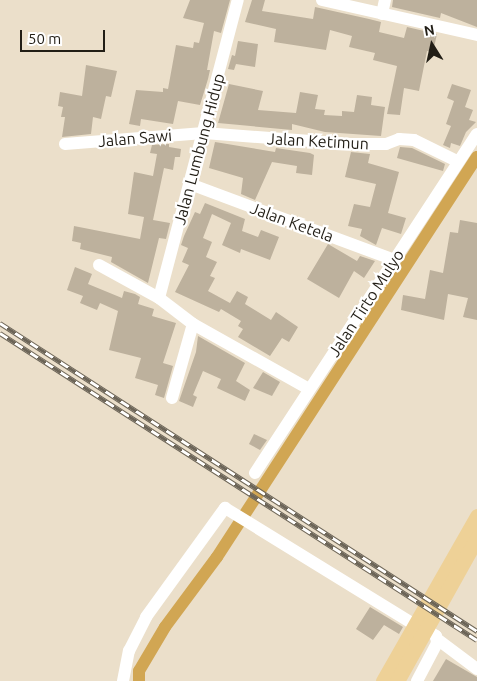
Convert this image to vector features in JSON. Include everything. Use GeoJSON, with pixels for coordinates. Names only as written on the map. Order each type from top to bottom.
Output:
{"type":"FeatureCollection","features":[{"type":"Feature","properties":{"kind":"main road"},"geometry":{"type":"LineString","coordinates":[[383,681],[477,516]]}},
{"type":"Feature","properties":{"kind":"main road"},"geometry":{"type":"LineString","coordinates":[[397,681],[477,538]]}},
{"type":"Feature","properties":{"kind":"street","name":"Jalan Lumbung Hidup"},"geometry":{"type":"LineString","coordinates":[[159,298],[238,0]]}},
{"type":"Feature","properties":{"kind":"street"},"geometry":{"type":"LineString","coordinates":[[322,0],[477,35]]}},
{"type":"Feature","properties":{"kind":"street"},"geometry":{"type":"LineString","coordinates":[[382,14],[385,0]]}},
{"type":"Feature","properties":{"kind":"street","name":"Jalan Sawi"},"geometry":{"type":"LineString","coordinates":[[65,144],[204,132]]}},
{"type":"Feature","properties":{"kind":"street","name":"Jalan Ketimun"},"geometry":{"type":"LineString","coordinates":[[204,132],[351,144],[414,140],[457,161]]}},
{"type":"Feature","properties":{"kind":"street","name":"Jalan Tirto Mulyo"},"geometry":{"type":"LineString","coordinates":[[255,473],[457,161],[477,134]]}},
{"type":"Feature","properties":{"kind":"street","name":"Jalan Ketela"},"geometry":{"type":"LineString","coordinates":[[190,184],[394,260]]}},
{"type":"Feature","properties":{"kind":"street"},"geometry":{"type":"LineString","coordinates":[[99,265],[159,298],[192,324],[309,389]]}},
{"type":"Feature","properties":{"kind":"street"},"geometry":{"type":"LineString","coordinates":[[172,398],[192,324]]}},
{"type":"Feature","properties":{"kind":"street"},"geometry":{"type":"LineString","coordinates":[[123,681],[129,651],[146,617],[225,508],[412,623],[477,668]]}},
{"type":"Feature","properties":{"kind":"street"},"geometry":{"type":"LineString","coordinates":[[378,681],[412,623]]}},
{"type":"Feature","properties":{"kind":"street"},"geometry":{"type":"LineString","coordinates":[[417,681],[437,640]]}},
{"type":"Feature","properties":{"kind":"building"},"geometry":{"type":"Polygon","coordinates":[[[190,0],[230,0],[221,33],[214,31],[207,70],[210,70],[200,105],[178,101],[173,124],[141,119],[140,126],[129,124],[136,90],[163,92],[163,88],[168,89],[176,45],[193,48],[194,42],[199,43],[204,23],[183,18],[190,0]]]}},
{"type":"Feature","properties":{"kind":"building"},"geometry":{"type":"Polygon","coordinates":[[[252,0],[265,0],[262,11],[313,19],[315,7],[381,22],[379,32],[404,38],[407,27],[437,34],[433,52],[427,51],[419,91],[404,88],[400,115],[387,114],[397,66],[373,60],[375,53],[349,47],[352,36],[330,30],[326,50],[274,42],[276,29],[245,22],[252,0]]]}},
{"type":"Feature","properties":{"kind":"building"},"geometry":{"type":"Polygon","coordinates":[[[393,0],[477,0],[477,27],[441,13],[440,18],[392,7],[393,0]]]}},
{"type":"Feature","properties":{"kind":"building"},"geometry":{"type":"Polygon","coordinates":[[[238,41],[258,44],[255,67],[236,64],[234,70],[228,69],[232,55],[235,56],[238,41]]]}},
{"type":"Feature","properties":{"kind":"building"},"geometry":{"type":"Polygon","coordinates":[[[86,65],[117,71],[111,97],[106,96],[101,119],[93,117],[91,134],[62,137],[65,117],[61,117],[63,107],[58,106],[60,92],[82,96],[86,65]]]}},
{"type":"Feature","properties":{"kind":"building"},"geometry":{"type":"Polygon","coordinates":[[[229,84],[263,91],[258,110],[296,113],[300,92],[318,95],[315,109],[325,110],[324,115],[342,116],[342,111],[354,112],[357,95],[372,97],[371,105],[385,107],[381,136],[325,132],[292,124],[292,130],[218,123],[229,84]]]}},
{"type":"Feature","properties":{"kind":"building"},"geometry":{"type":"Polygon","coordinates":[[[452,84],[471,90],[465,107],[473,110],[469,120],[476,122],[466,132],[460,146],[451,143],[450,148],[443,145],[451,126],[446,124],[454,101],[447,98],[452,84]]]}},
{"type":"Feature","properties":{"kind":"building"},"geometry":{"type":"Polygon","coordinates":[[[215,142],[275,152],[276,148],[310,153],[314,155],[312,175],[296,173],[297,166],[272,162],[255,200],[241,194],[243,178],[209,168],[215,142]]]}},
{"type":"Feature","properties":{"kind":"building"},"geometry":{"type":"Polygon","coordinates":[[[169,144],[169,147],[181,149],[180,157],[175,157],[173,170],[164,168],[153,220],[170,223],[166,239],[159,238],[148,283],[111,262],[112,257],[80,249],[81,243],[72,241],[74,226],[140,239],[144,217],[128,214],[134,172],[153,176],[157,154],[150,153],[152,145],[169,144]]]}},
{"type":"Feature","properties":{"kind":"building"},"geometry":{"type":"Polygon","coordinates":[[[400,147],[412,148],[445,164],[443,171],[397,158],[400,147]]]}},
{"type":"Feature","properties":{"kind":"building"},"geometry":{"type":"Polygon","coordinates":[[[351,152],[370,154],[368,163],[399,172],[388,213],[406,218],[401,234],[382,228],[376,245],[360,236],[362,229],[348,226],[354,204],[370,207],[376,184],[345,177],[351,152]]]}},
{"type":"Feature","properties":{"kind":"building"},"geometry":{"type":"Polygon","coordinates":[[[205,203],[245,219],[242,231],[258,237],[261,230],[279,237],[270,260],[241,249],[240,253],[222,245],[231,223],[212,214],[203,238],[212,242],[206,257],[217,262],[210,276],[215,278],[208,291],[230,303],[237,291],[248,297],[245,304],[271,320],[276,312],[298,327],[289,342],[282,338],[270,356],[238,337],[243,329],[238,326],[241,321],[221,309],[219,312],[175,292],[189,265],[182,262],[188,248],[181,245],[184,236],[195,212],[200,214],[205,203]]]}},
{"type":"Feature","properties":{"kind":"building"},"geometry":{"type":"Polygon","coordinates":[[[460,220],[477,223],[477,320],[463,317],[468,298],[448,294],[444,320],[401,310],[403,295],[425,299],[430,270],[443,273],[450,232],[458,233],[460,220]]]}},
{"type":"Feature","properties":{"kind":"building"},"geometry":{"type":"Polygon","coordinates":[[[328,244],[357,261],[360,256],[375,261],[364,278],[354,271],[339,298],[307,279],[328,244]]]}},
{"type":"Feature","properties":{"kind":"building"},"geometry":{"type":"Polygon","coordinates":[[[75,267],[92,274],[88,284],[122,298],[124,291],[135,294],[140,297],[138,304],[154,309],[152,316],[176,323],[163,363],[173,366],[164,398],[155,395],[158,385],[135,378],[141,358],[109,350],[118,311],[100,303],[97,310],[80,303],[83,296],[67,290],[75,267]]]}},
{"type":"Feature","properties":{"kind":"building"},"geometry":{"type":"Polygon","coordinates":[[[198,336],[245,363],[236,381],[250,390],[245,401],[217,388],[221,379],[203,371],[193,395],[197,397],[193,407],[179,401],[196,352],[198,336]]]}},
{"type":"Feature","properties":{"kind":"building"},"geometry":{"type":"Polygon","coordinates":[[[263,372],[280,382],[272,396],[253,388],[263,372]]]}},
{"type":"Feature","properties":{"kind":"building"},"geometry":{"type":"Polygon","coordinates":[[[254,434],[267,440],[260,450],[249,444],[254,434]]]}},
{"type":"Feature","properties":{"kind":"building"},"geometry":{"type":"Polygon","coordinates":[[[370,607],[403,627],[399,634],[384,625],[373,640],[356,629],[370,607]]]}},
{"type":"Feature","properties":{"kind":"building"},"geometry":{"type":"Polygon","coordinates":[[[446,659],[477,677],[477,681],[433,681],[446,659]]]}},
{"type":"Feature","properties":{"kind":"waterway"},"geometry":{"type":"LineString","coordinates":[[139,681],[139,671],[165,627],[217,557],[477,157]]}},
{"type":"Feature","properties":{"kind":"railway"},"geometry":{"type":"LineString","coordinates":[[0,323],[477,631]]}},
{"type":"Feature","properties":{"kind":"railway"},"geometry":{"type":"LineString","coordinates":[[0,333],[477,640]]}}]}
